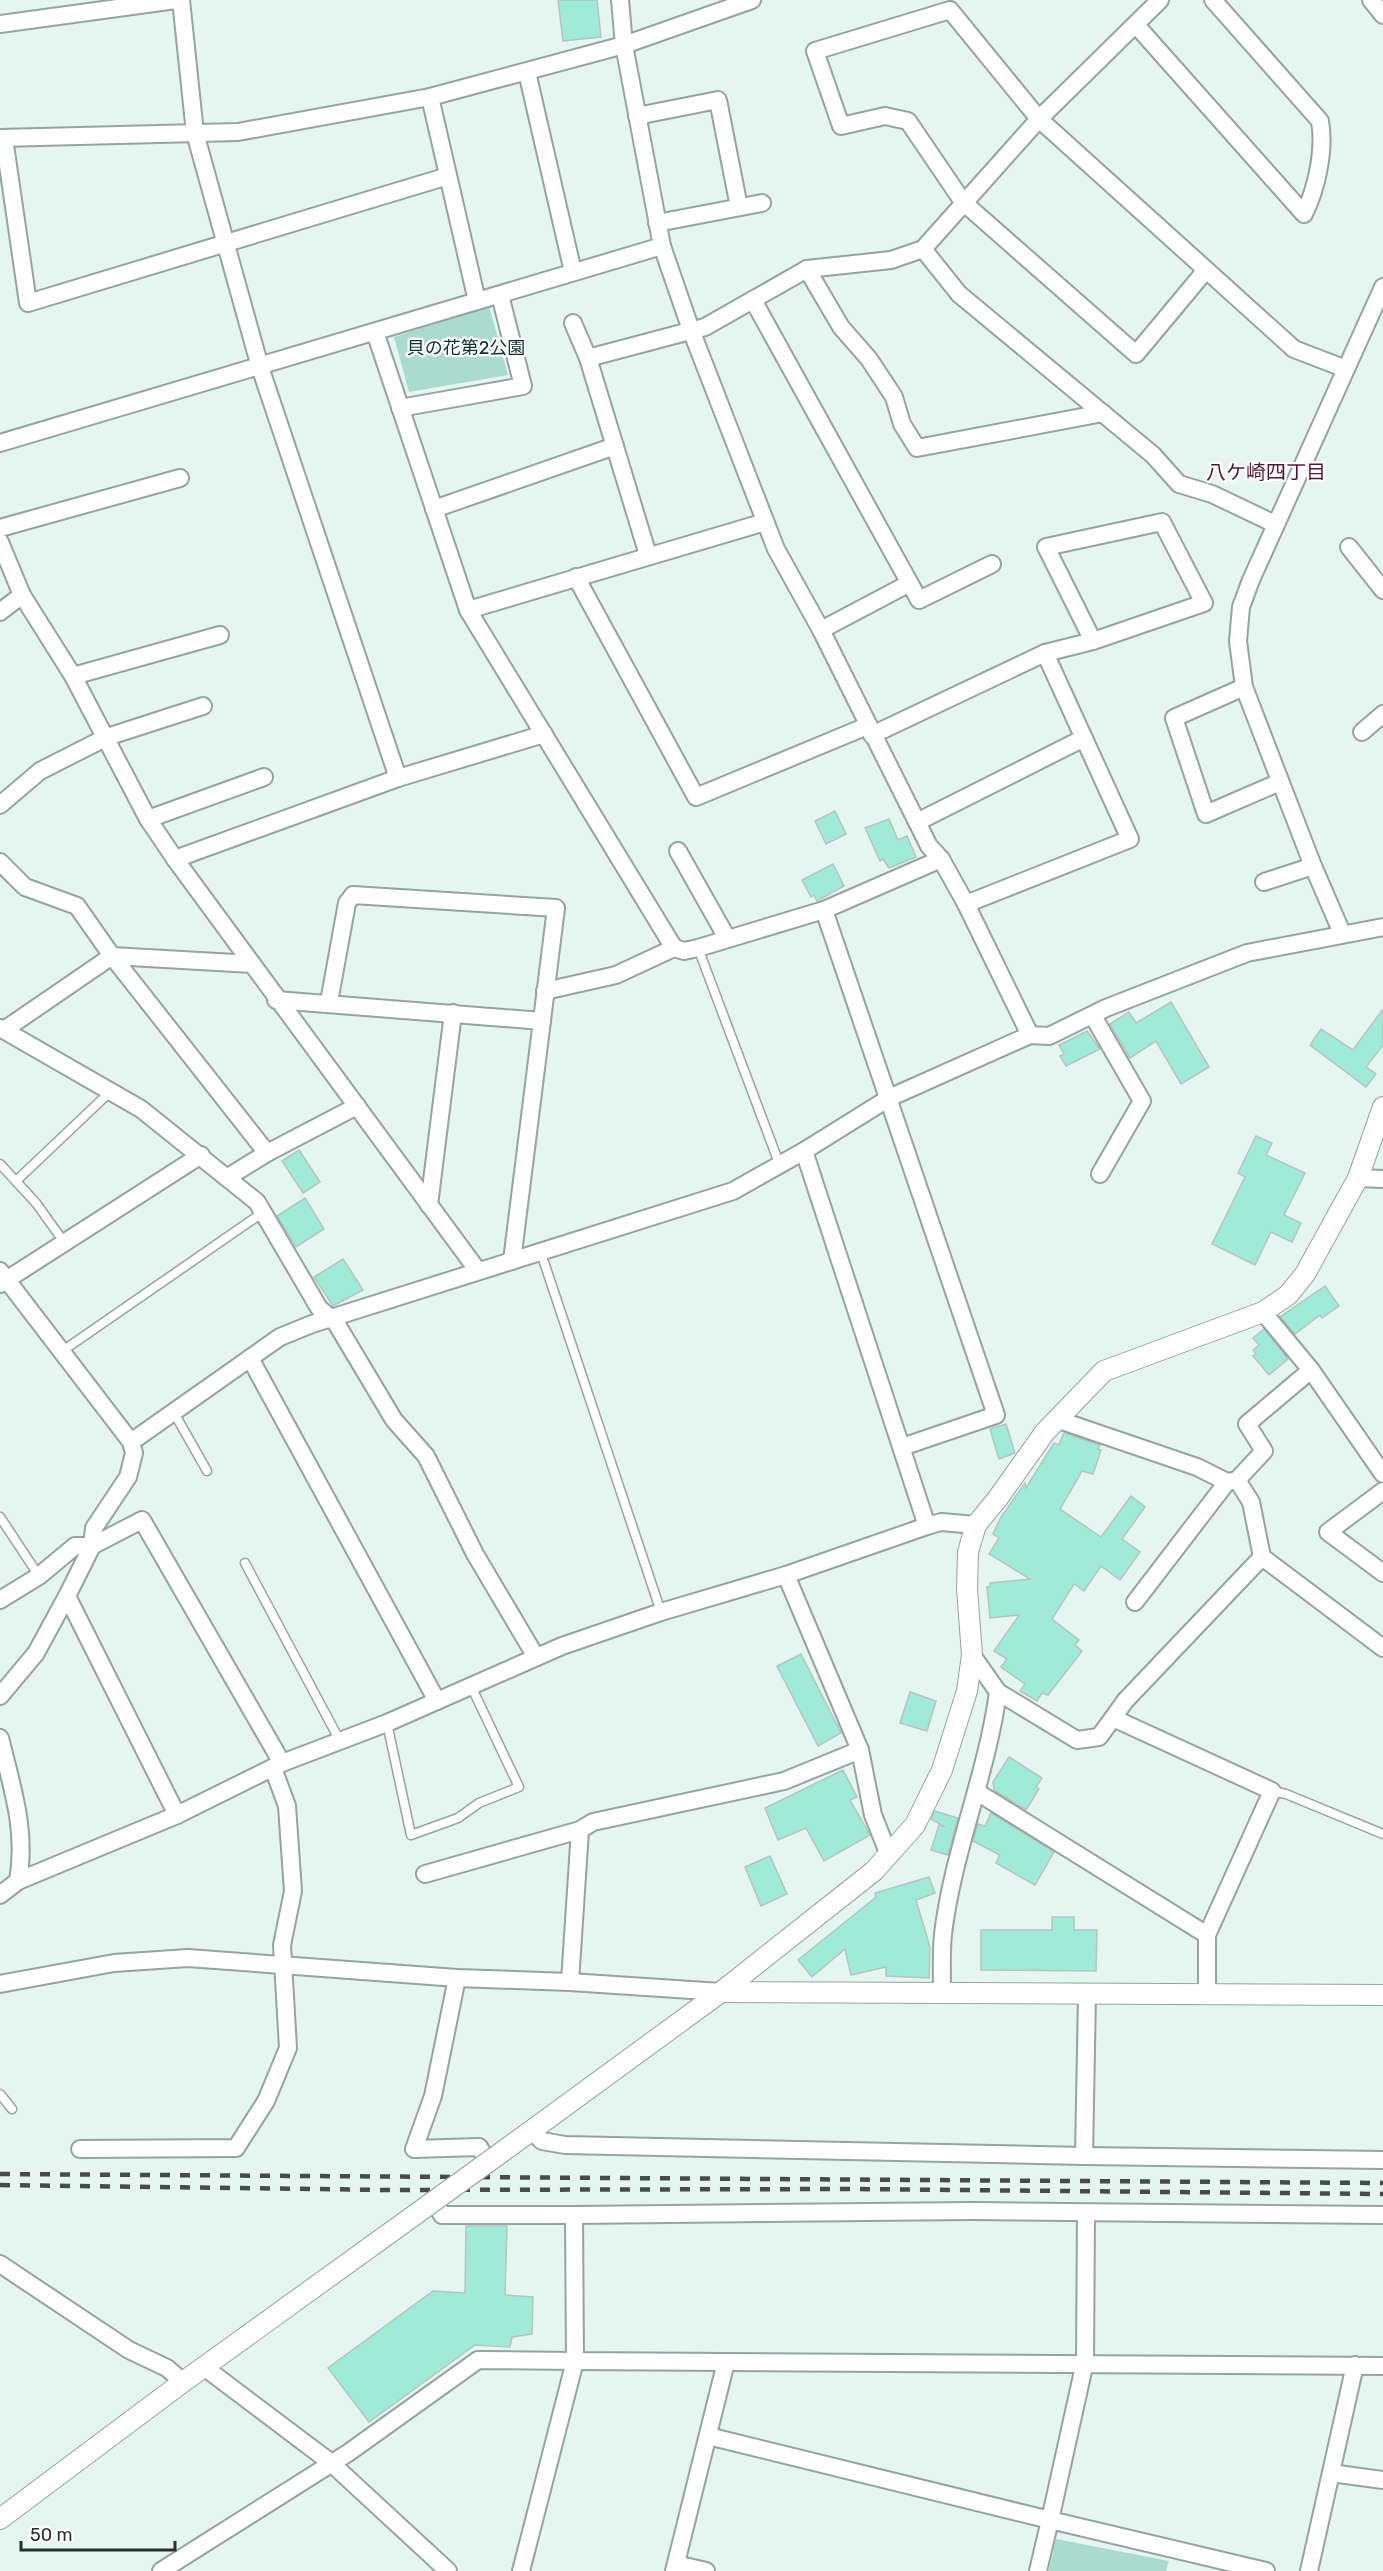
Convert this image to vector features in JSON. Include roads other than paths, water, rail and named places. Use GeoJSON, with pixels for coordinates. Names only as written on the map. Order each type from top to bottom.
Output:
{"type":"FeatureCollection","features":[{"type":"Feature","properties":{"kind":"street"},"geometry":{"type":"LineString","coordinates":[[0,24],[176,0]]}},
{"type":"Feature","properties":{"kind":"street"},"geometry":{"type":"LineString","coordinates":[[180,0],[195,133],[260,367],[398,778]]}},
{"type":"Feature","properties":{"kind":"street"},"geometry":{"type":"LineString","coordinates":[[620,0],[624,45],[662,246],[690,330],[765,522],[776,549],[821,630],[929,846],[941,859],[966,904],[1030,1035]]}},
{"type":"Feature","properties":{"kind":"street"},"geometry":{"type":"LineString","coordinates":[[448,176],[28,303],[2,138],[238,132],[430,97],[624,45],[752,0]]}},
{"type":"Feature","properties":{"kind":"street"},"geometry":{"type":"LineString","coordinates":[[588,358],[705,327],[807,269],[891,260],[923,249],[1039,119],[1160,0]]}},
{"type":"Feature","properties":{"kind":"street"},"geometry":{"type":"LineString","coordinates":[[1136,25],[1304,214],[1309,203],[1323,139],[1320,121],[1213,0]]}},
{"type":"Feature","properties":{"kind":"street"},"geometry":{"type":"LineString","coordinates":[[1371,0],[1383,15]]}},
{"type":"Feature","properties":{"kind":"street"},"geometry":{"type":"LineString","coordinates":[[1206,270],[1136,354],[963,202],[908,121],[885,116],[841,126],[815,51],[950,10],[1039,119],[1294,349],[1346,369]]}},
{"type":"Feature","properties":{"kind":"street"},"geometry":{"type":"LineString","coordinates":[[527,72],[573,272]]}},
{"type":"Feature","properties":{"kind":"street"},"geometry":{"type":"LineString","coordinates":[[430,97],[477,302]]}},
{"type":"Feature","properties":{"kind":"street"},"geometry":{"type":"LineString","coordinates":[[637,116],[718,100],[739,207]]}},
{"type":"Feature","properties":{"kind":"street"},"geometry":{"type":"LineString","coordinates":[[657,222],[762,203]]}},
{"type":"Feature","properties":{"kind":"street"},"geometry":{"type":"LineString","coordinates":[[0,443],[662,246]]}},
{"type":"Feature","properties":{"kind":"street"},"geometry":{"type":"LineString","coordinates":[[923,249],[959,294],[1154,455],[1179,484],[1212,494],[1275,524]]}},
{"type":"Feature","properties":{"kind":"street"},"geometry":{"type":"LineString","coordinates":[[807,269],[841,327],[869,359],[894,397],[902,424],[917,448],[1103,413]]}},
{"type":"Feature","properties":{"kind":"street"},"geometry":{"type":"LineString","coordinates":[[1342,933],[1313,866],[1244,687],[1238,641],[1241,607],[1275,524],[1383,287]]}},
{"type":"Feature","properties":{"kind":"street"},"geometry":{"type":"LineString","coordinates":[[400,408],[523,386],[500,295]]}},
{"type":"Feature","properties":{"kind":"street"},"geometry":{"type":"LineString","coordinates":[[753,300],[908,584],[919,600],[992,564]]}},
{"type":"Feature","properties":{"kind":"street"},"geometry":{"type":"LineString","coordinates":[[573,323],[588,358],[648,555]]}},
{"type":"Feature","properties":{"kind":"street"},"geometry":{"type":"LineString","coordinates":[[375,332],[468,610],[674,948]]}},
{"type":"Feature","properties":{"kind":"street"},"geometry":{"type":"LineString","coordinates":[[434,509],[615,446]]}},
{"type":"Feature","properties":{"kind":"street"},"geometry":{"type":"LineString","coordinates":[[0,528],[180,478]]}},
{"type":"Feature","properties":{"kind":"street"},"geometry":{"type":"LineString","coordinates":[[468,610],[765,522]]}},
{"type":"Feature","properties":{"kind":"street"},"geometry":{"type":"LineString","coordinates":[[576,577],[696,797],[869,730],[1045,653],[1093,641],[1204,603],[1162,522],[1046,547],[1093,641]]}},
{"type":"Feature","properties":{"kind":"street"},"geometry":{"type":"LineString","coordinates":[[0,542],[22,595],[73,676],[148,819],[276,1000],[478,1271]]}},
{"type":"Feature","properties":{"kind":"street"},"geometry":{"type":"LineString","coordinates":[[1349,548],[1383,590]]}},
{"type":"Feature","properties":{"kind":"street"},"geometry":{"type":"LineString","coordinates":[[821,630],[908,584]]}},
{"type":"Feature","properties":{"kind":"street"},"geometry":{"type":"LineString","coordinates":[[0,612],[22,595]]}},
{"type":"Feature","properties":{"kind":"street"},"geometry":{"type":"LineString","coordinates":[[73,676],[220,635]]}},
{"type":"Feature","properties":{"kind":"street"},"geometry":{"type":"LineString","coordinates":[[966,904],[1130,839],[1045,653]]}},
{"type":"Feature","properties":{"kind":"street"},"geometry":{"type":"LineString","coordinates":[[1244,687],[1174,718],[1206,813],[1280,782]]}},
{"type":"Feature","properties":{"kind":"street"},"geometry":{"type":"LineString","coordinates":[[0,805],[40,771],[107,737],[203,706]]}},
{"type":"Feature","properties":{"kind":"street"},"geometry":{"type":"LineString","coordinates":[[1362,732],[1383,714]]}},
{"type":"Feature","properties":{"kind":"street"},"geometry":{"type":"LineString","coordinates":[[175,859],[398,778],[544,734]]}},
{"type":"Feature","properties":{"kind":"street"},"geometry":{"type":"LineString","coordinates":[[917,822],[1084,738]]}},
{"type":"Feature","properties":{"kind":"street"},"geometry":{"type":"LineString","coordinates":[[148,819],[264,777]]}},
{"type":"Feature","properties":{"kind":"street"},"geometry":{"type":"LineString","coordinates":[[678,851],[727,938]]}},
{"type":"Feature","properties":{"kind":"street"},"geometry":{"type":"LineString","coordinates":[[546,991],[616,975],[674,948],[684,951],[698,948],[824,909],[941,859]]}},
{"type":"Feature","properties":{"kind":"street"},"geometry":{"type":"LineString","coordinates":[[0,862],[25,887],[77,906],[112,956],[267,1153]]}},
{"type":"Feature","properties":{"kind":"street"},"geometry":{"type":"LineString","coordinates":[[1264,882],[1313,866]]}},
{"type":"Feature","properties":{"kind":"street"},"geometry":{"type":"LineString","coordinates":[[329,1002],[347,903],[353,895],[556,908],[512,1261]]}},
{"type":"Feature","properties":{"kind":"street"},"geometry":{"type":"LineString","coordinates":[[824,909],[996,1415],[902,1447]]}},
{"type":"Feature","properties":{"kind":"street"},"geometry":{"type":"LineString","coordinates":[[131,1442],[280,1337],[478,1271],[733,1191],[778,1163],[804,1151],[889,1098],[1030,1035],[1049,1036],[1247,953],[1342,933],[1383,927]]}},
{"type":"Feature","properties":{"kind":"street"},"geometry":{"type":"LineString","coordinates":[[252,964],[112,956],[2,1029],[141,1109],[201,1155],[256,1202],[319,1308],[336,1323],[393,1420],[426,1456],[475,1554],[536,1657]]}},
{"type":"Feature","properties":{"kind":"street"},"geometry":{"type":"LineString","coordinates":[[276,1000],[329,1002],[542,1021]]}},
{"type":"Feature","properties":{"kind":"street"},"geometry":{"type":"LineString","coordinates":[[429,1205],[453,1012]]}},
{"type":"Feature","properties":{"kind":"street"},"geometry":{"type":"LineString","coordinates":[[1093,1016],[1142,1101],[1100,1174]]}},
{"type":"Feature","properties":{"kind":"street"},"geometry":{"type":"LineString","coordinates":[[228,1177],[267,1153],[357,1106]]}},
{"type":"Feature","properties":{"kind":"street"},"geometry":{"type":"LineString","coordinates":[[0,2519],[183,2382],[721,1992],[874,1871],[915,1825],[942,1770],[967,1691],[972,1655],[967,1589],[968,1552],[976,1525],[1056,1419],[1104,1371],[1263,1312],[1288,1295],[1305,1274],[1358,1178],[1383,1107]]}},
{"type":"Feature","properties":{"kind":"street"},"geometry":{"type":"LineString","coordinates":[[804,1151],[927,1526]]}},
{"type":"Feature","properties":{"kind":"street"},"geometry":{"type":"LineString","coordinates":[[0,1696],[36,1653],[92,1546],[94,1528],[128,1477],[134,1453],[131,1442],[2,1278],[64,1242],[201,1155]]}},
{"type":"Feature","properties":{"kind":"street"},"geometry":{"type":"LineString","coordinates":[[1358,1178],[1383,1179]]}},
{"type":"Feature","properties":{"kind":"street"},"geometry":{"type":"LineString","coordinates":[[1263,1312],[1311,1370],[1383,1474]]}},
{"type":"Feature","properties":{"kind":"street"},"geometry":{"type":"LineString","coordinates":[[250,1358],[437,1701]]}},
{"type":"Feature","properties":{"kind":"street"},"geometry":{"type":"LineString","coordinates":[[1135,1602],[1232,1481],[1264,1451],[1247,1424],[1311,1370]]}},
{"type":"Feature","properties":{"kind":"street"},"geometry":{"type":"LineString","coordinates":[[1056,1419],[1232,1481],[1251,1502],[1262,1557],[1383,1648]]}},
{"type":"Feature","properties":{"kind":"street"},"geometry":{"type":"LineString","coordinates":[[1383,1491],[1328,1532],[1383,1574]]}},
{"type":"Feature","properties":{"kind":"street"},"geometry":{"type":"LineString","coordinates":[[0,1600],[39,1576],[75,1545],[92,1546],[142,1520],[278,1766],[287,1806],[293,1891],[282,1945],[288,2048],[266,2101],[236,2148],[80,2149]]}},
{"type":"Feature","properties":{"kind":"street"},"geometry":{"type":"LineString","coordinates":[[0,1895],[18,1881],[177,1815],[278,1766],[387,1723],[536,1657],[661,1612],[786,1575],[927,1526],[941,1522],[976,1525]]}},
{"type":"Feature","properties":{"kind":"street"},"geometry":{"type":"LineString","coordinates":[[972,1655],[998,1692],[1077,1740],[1098,1737],[1125,1701],[1262,1557]]}},
{"type":"Feature","properties":{"kind":"street"},"geometry":{"type":"LineString","coordinates":[[786,1575],[860,1750],[873,1815],[889,1855]]}},
{"type":"Feature","properties":{"kind":"street"},"geometry":{"type":"LineString","coordinates":[[67,1596],[177,1815]]}},
{"type":"Feature","properties":{"kind":"street"},"geometry":{"type":"LineString","coordinates":[[942,1993],[943,1934],[959,1854],[992,1733],[998,1692]]}},
{"type":"Feature","properties":{"kind":"street"},"geometry":{"type":"LineString","coordinates":[[1113,1718],[1272,1791],[1207,1935],[1207,1995]]}},
{"type":"Feature","properties":{"kind":"street"},"geometry":{"type":"LineString","coordinates":[[0,1738],[22,1832],[22,1857],[18,1881]]}},
{"type":"Feature","properties":{"kind":"street"},"geometry":{"type":"LineString","coordinates":[[426,1874],[580,1830],[593,1822],[784,1781],[860,1750]]}},
{"type":"Feature","properties":{"kind":"street"},"geometry":{"type":"LineString","coordinates":[[977,1792],[1207,1935]]}},
{"type":"Feature","properties":{"kind":"street"},"geometry":{"type":"LineString","coordinates":[[570,1982],[580,1830]]}},
{"type":"Feature","properties":{"kind":"street"},"geometry":{"type":"LineString","coordinates":[[0,1984],[114,1963],[188,1958],[457,1978],[570,1982],[721,1992],[1383,1995]]}},
{"type":"Feature","properties":{"kind":"street"},"geometry":{"type":"LineString","coordinates":[[457,1978],[433,2096],[414,2149],[479,2147],[495,2157]]}},
{"type":"Feature","properties":{"kind":"street"},"geometry":{"type":"LineString","coordinates":[[1084,2156],[1086,1995]]}},
{"type":"Feature","properties":{"kind":"street"},"geometry":{"type":"LineString","coordinates":[[531,2130],[542,2141],[565,2145],[1383,2160]]}},
{"type":"Feature","properties":{"kind":"street"},"geometry":{"type":"LineString","coordinates":[[434,2201],[442,2215],[974,2211],[1383,2215]]}},
{"type":"Feature","properties":{"kind":"street"},"geometry":{"type":"LineString","coordinates":[[1038,2571],[1085,2362],[1086,2213]]}},
{"type":"Feature","properties":{"kind":"street"},"geometry":{"type":"LineString","coordinates":[[521,2571],[575,2361],[573,2214]]}},
{"type":"Feature","properties":{"kind":"street"},"geometry":{"type":"LineString","coordinates":[[0,2264],[129,2350],[167,2368],[183,2382]]}},
{"type":"Feature","properties":{"kind":"street"},"geometry":{"type":"LineString","coordinates":[[160,2571],[330,2462],[348,2453],[478,2361],[1085,2362],[1383,2366]]}},
{"type":"Feature","properties":{"kind":"street"},"geometry":{"type":"LineString","coordinates":[[706,2571],[675,2567],[726,2362]]}},
{"type":"Feature","properties":{"kind":"street"},"geometry":{"type":"LineString","coordinates":[[1309,2571],[1355,2366]]}},
{"type":"Feature","properties":{"kind":"street"},"geometry":{"type":"LineString","coordinates":[[204,2367],[330,2462],[448,2571]]}},
{"type":"Feature","properties":{"kind":"street"},"geometry":{"type":"LineString","coordinates":[[708,2436],[1266,2571]]}},
{"type":"Feature","properties":{"kind":"street"},"geometry":{"type":"LineString","coordinates":[[1331,2473],[1383,2480]]}},
{"type":"Feature","properties":{"kind":"lane"},"geometry":{"type":"LineString","coordinates":[[698,948],[778,1163]]}},
{"type":"Feature","properties":{"kind":"lane"},"geometry":{"type":"LineString","coordinates":[[16,1181],[111,1092]]}},
{"type":"Feature","properties":{"kind":"lane"},"geometry":{"type":"LineString","coordinates":[[0,1164],[36,1203],[64,1242]]}},
{"type":"Feature","properties":{"kind":"lane"},"geometry":{"type":"LineString","coordinates":[[61,1352],[261,1213]]}},
{"type":"Feature","properties":{"kind":"lane"},"geometry":{"type":"LineString","coordinates":[[541,1252],[661,1612]]}},
{"type":"Feature","properties":{"kind":"lane"},"geometry":{"type":"LineString","coordinates":[[173,1411],[207,1471]]}},
{"type":"Feature","properties":{"kind":"lane"},"geometry":{"type":"LineString","coordinates":[[0,1517],[39,1576]]}},
{"type":"Feature","properties":{"kind":"lane"},"geometry":{"type":"LineString","coordinates":[[245,1563],[340,1741]]}},
{"type":"Feature","properties":{"kind":"lane"},"geometry":{"type":"LineString","coordinates":[[387,1723],[411,1835],[458,1818],[479,1803],[519,1787],[471,1686]]}},
{"type":"Feature","properties":{"kind":"lane"},"geometry":{"type":"LineString","coordinates":[[1272,1791],[1286,1794],[1383,1834]]}},
{"type":"Feature","properties":{"kind":"lane"},"geometry":{"type":"LineString","coordinates":[[0,2094],[12,2109]]}},
{"type":"Feature","properties":{"kind":"railway"},"geometry":{"type":"LineString","coordinates":[[0,2174],[1383,2183]]}},
{"type":"Feature","properties":{"kind":"railway"},"geometry":{"type":"LineString","coordinates":[[0,2185],[389,2190],[852,2189],[1383,2194]]}},
{"type":"Feature","properties":{"kind":"district","name":"八ケ崎四丁目"},"geometry":{"type":"Point","coordinates":[1266,472]}},
{"type":"Feature","properties":{"kind":"park label","name":"貝の花第2公園"},"geometry":{"type":"Point","coordinates":[466,348]}}]}
